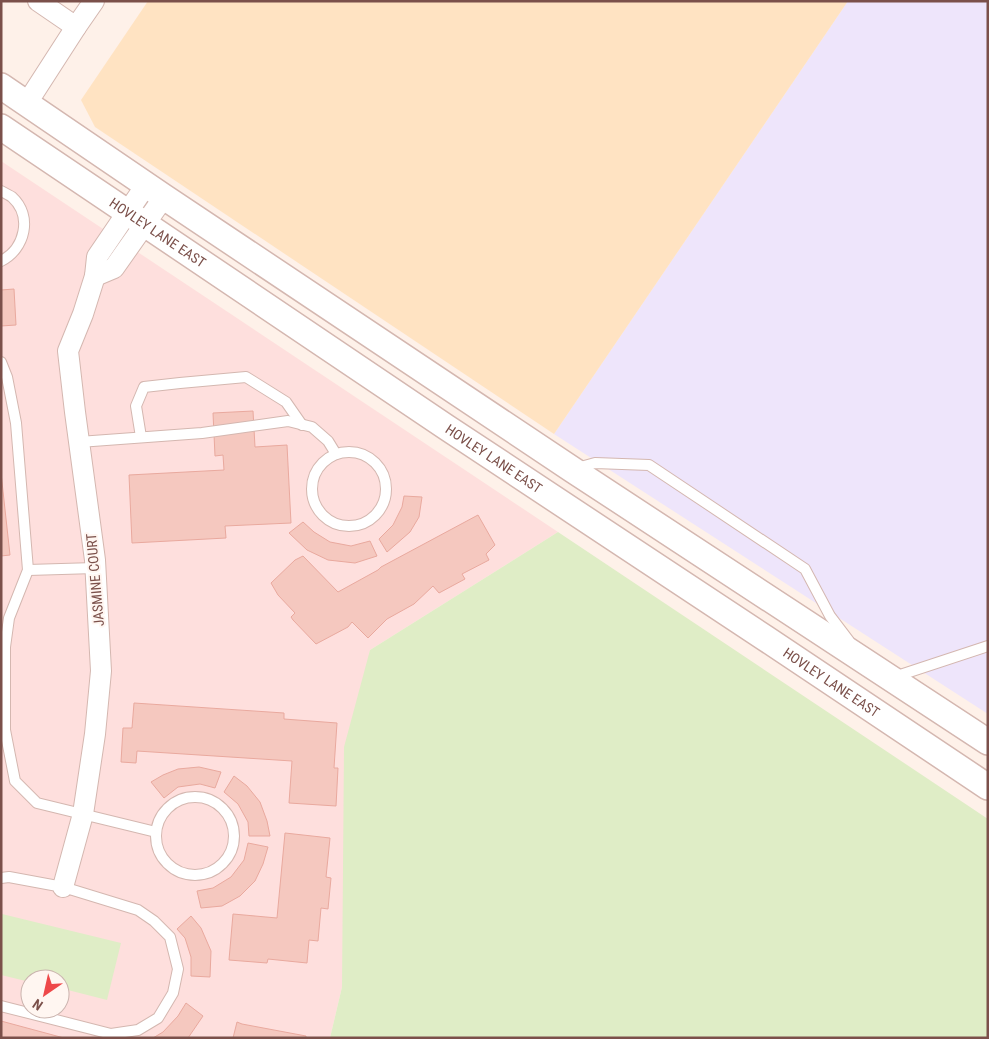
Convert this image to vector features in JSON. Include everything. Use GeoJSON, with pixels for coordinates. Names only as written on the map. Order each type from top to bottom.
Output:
{"type":"FeatureCollection","features":[{"type":"Feature","properties":{"kind":"street"},"geometry":{"type":"LineString","coordinates":[[38,1],[76,27]]}},
{"type":"Feature","properties":{"kind":"street"},"geometry":{"type":"LineString","coordinates":[[27,103],[94,1]]}},
{"type":"Feature","properties":{"kind":"street"},"geometry":{"type":"LineString","coordinates":[[1,86],[573,470],[988,742]]}},
{"type":"Feature","properties":{"kind":"street","name":"HOVLEY LANE EAST"},"geometry":{"type":"LineString","coordinates":[[1,127],[438,422],[988,787]]}},
{"type":"Feature","properties":{"kind":"street","name":"JASMINE COURT"},"geometry":{"type":"LineString","coordinates":[[63,887],[83,814],[101,672],[95,568],[68,351],[83,314],[95,276],[97,257],[136,218],[155,191]]}},
{"type":"Feature","properties":{"kind":"street"},"geometry":{"type":"LineString","coordinates":[[894,724],[988,779]]}},
{"type":"Feature","properties":{"kind":"lane"},"geometry":{"type":"LineString","coordinates":[[1,191],[12,198],[20,208],[24,218],[25,230],[22,241],[16,250],[1,261]]}},
{"type":"Feature","properties":{"kind":"lane"},"geometry":{"type":"LineString","coordinates":[[1,362],[7,377],[16,423],[28,570],[9,618],[5,646],[5,730],[15,781],[37,803],[156,832]]}},
{"type":"Feature","properties":{"kind":"lane"},"geometry":{"type":"LineString","coordinates":[[141,438],[136,406],[144,387],[246,377],[286,402],[302,425]]}},
{"type":"Feature","properties":{"kind":"lane"},"geometry":{"type":"LineString","coordinates":[[79,442],[202,433],[288,421],[312,427],[328,441],[336,454]]}},
{"type":"Feature","properties":{"kind":"lane"},"geometry":{"type":"LineString","coordinates":[[360,453],[371,459],[380,468],[386,479],[387,491],[384,503],[378,513],[369,521],[358,526],[335,524],[318,510],[313,500],[312,489],[318,467],[326,459],[336,454],[360,453]]}},
{"type":"Feature","properties":{"kind":"lane"},"geometry":{"type":"LineString","coordinates":[[573,470],[595,463],[649,465],[657,470],[806,569],[830,616],[866,662]]}},
{"type":"Feature","properties":{"kind":"lane"},"geometry":{"type":"LineString","coordinates":[[28,570],[95,568]]}},
{"type":"Feature","properties":{"kind":"lane"},"geometry":{"type":"LineString","coordinates":[[890,678],[988,646]]}},
{"type":"Feature","properties":{"kind":"lane"},"geometry":{"type":"LineString","coordinates":[[192,797],[205,798],[217,804],[226,813],[233,825],[232,851],[226,862],[216,870],[205,874],[192,875],[180,872],[169,865],[161,856],[156,832],[160,819],[168,808],[179,801],[192,797]]}},
{"type":"Feature","properties":{"kind":"lane"},"geometry":{"type":"LineString","coordinates":[[1,878],[9,877],[63,887],[138,910],[154,921],[170,937],[178,969],[173,993],[158,1018],[138,1030],[111,1034],[1,1006]]}},
{"type":"Feature","properties":{"kind":"shaded area"},"geometry":{"type":"Polygon","coordinates":[[[848,1],[988,1],[988,714],[554,434],[848,1]]]}},
{"type":"Feature","properties":{"kind":"shaded area"},"geometry":{"type":"Polygon","coordinates":[[[1,161],[558,532],[370,650],[342,987],[330,1038],[1,1038],[1,161]]]}},
{"type":"Feature","properties":{"kind":"green space"},"geometry":{"type":"Polygon","coordinates":[[[558,532],[988,819],[988,1038],[330,1038],[342,987],[344,747],[370,650],[558,532]]]}},
{"type":"Feature","properties":{"kind":"green space"},"geometry":{"type":"Polygon","coordinates":[[[2,914],[121,943],[107,1000],[70,991],[70,969],[20,969],[20,980],[1,975],[2,914]]]}},
{"type":"Feature","properties":{"kind":"sand"},"geometry":{"type":"Polygon","coordinates":[[[148,1],[848,1],[554,434],[95,127],[81,100],[148,1]]]}},
{"type":"Feature","properties":{"kind":"building"},"geometry":{"type":"Polygon","coordinates":[[[14,289],[16,325],[1,326],[1,290],[14,289]]]}},
{"type":"Feature","properties":{"kind":"building"},"geometry":{"type":"Polygon","coordinates":[[[253,411],[255,447],[287,445],[291,523],[225,526],[226,538],[132,543],[129,475],[224,470],[223,455],[215,456],[213,413],[253,411]]]}},
{"type":"Feature","properties":{"kind":"building"},"geometry":{"type":"Polygon","coordinates":[[[1,473],[10,555],[1,556],[1,473]]]}},
{"type":"Feature","properties":{"kind":"building"},"geometry":{"type":"Polygon","coordinates":[[[404,496],[422,497],[419,517],[410,532],[387,552],[379,539],[393,525],[402,507],[404,496]]]}},
{"type":"Feature","properties":{"kind":"building"},"geometry":{"type":"Polygon","coordinates":[[[478,515],[495,545],[486,554],[489,560],[462,574],[465,579],[439,593],[433,586],[414,604],[387,619],[368,638],[352,622],[348,627],[316,644],[293,620],[291,617],[295,613],[278,595],[271,583],[295,560],[303,556],[338,592],[478,515]]]}},
{"type":"Feature","properties":{"kind":"building"},"geometry":{"type":"Polygon","coordinates":[[[303,522],[330,542],[351,546],[370,541],[377,556],[355,563],[328,560],[307,550],[289,533],[303,522]]]}},
{"type":"Feature","properties":{"kind":"building"},"geometry":{"type":"Polygon","coordinates":[[[134,703],[284,713],[284,719],[337,723],[334,768],[338,768],[336,806],[289,803],[292,761],[137,751],[136,763],[121,762],[123,728],[132,728],[134,703]]]}},
{"type":"Feature","properties":{"kind":"building"},"geometry":{"type":"Polygon","coordinates":[[[199,767],[221,772],[215,788],[200,784],[178,787],[164,798],[151,782],[178,769],[199,767]]]}},
{"type":"Feature","properties":{"kind":"building"},"geometry":{"type":"Polygon","coordinates":[[[234,776],[247,786],[260,802],[270,836],[249,836],[248,822],[238,804],[224,792],[234,776]]]}},
{"type":"Feature","properties":{"kind":"building"},"geometry":{"type":"Polygon","coordinates":[[[285,833],[330,838],[326,877],[331,878],[328,909],[321,908],[318,941],[309,940],[307,963],[268,959],[267,963],[229,960],[233,914],[277,918],[285,833]]]}},
{"type":"Feature","properties":{"kind":"building"},"geometry":{"type":"Polygon","coordinates":[[[248,843],[268,847],[255,881],[240,896],[222,906],[201,908],[197,891],[213,888],[231,877],[244,860],[248,843]]]}},
{"type":"Feature","properties":{"kind":"building"},"geometry":{"type":"Polygon","coordinates":[[[191,916],[201,928],[211,951],[210,977],[191,976],[191,957],[185,938],[177,929],[191,916]]]}},
{"type":"Feature","properties":{"kind":"building"},"geometry":{"type":"Polygon","coordinates":[[[186,1003],[203,1016],[188,1038],[153,1038],[163,1032],[178,1016],[186,1003]]]}},
{"type":"Feature","properties":{"kind":"building"},"geometry":{"type":"Polygon","coordinates":[[[1,1021],[64,1038],[1,1038],[1,1021]]]}},
{"type":"Feature","properties":{"kind":"building"},"geometry":{"type":"Polygon","coordinates":[[[237,1022],[306,1036],[306,1038],[233,1038],[237,1022]]]}}]}
